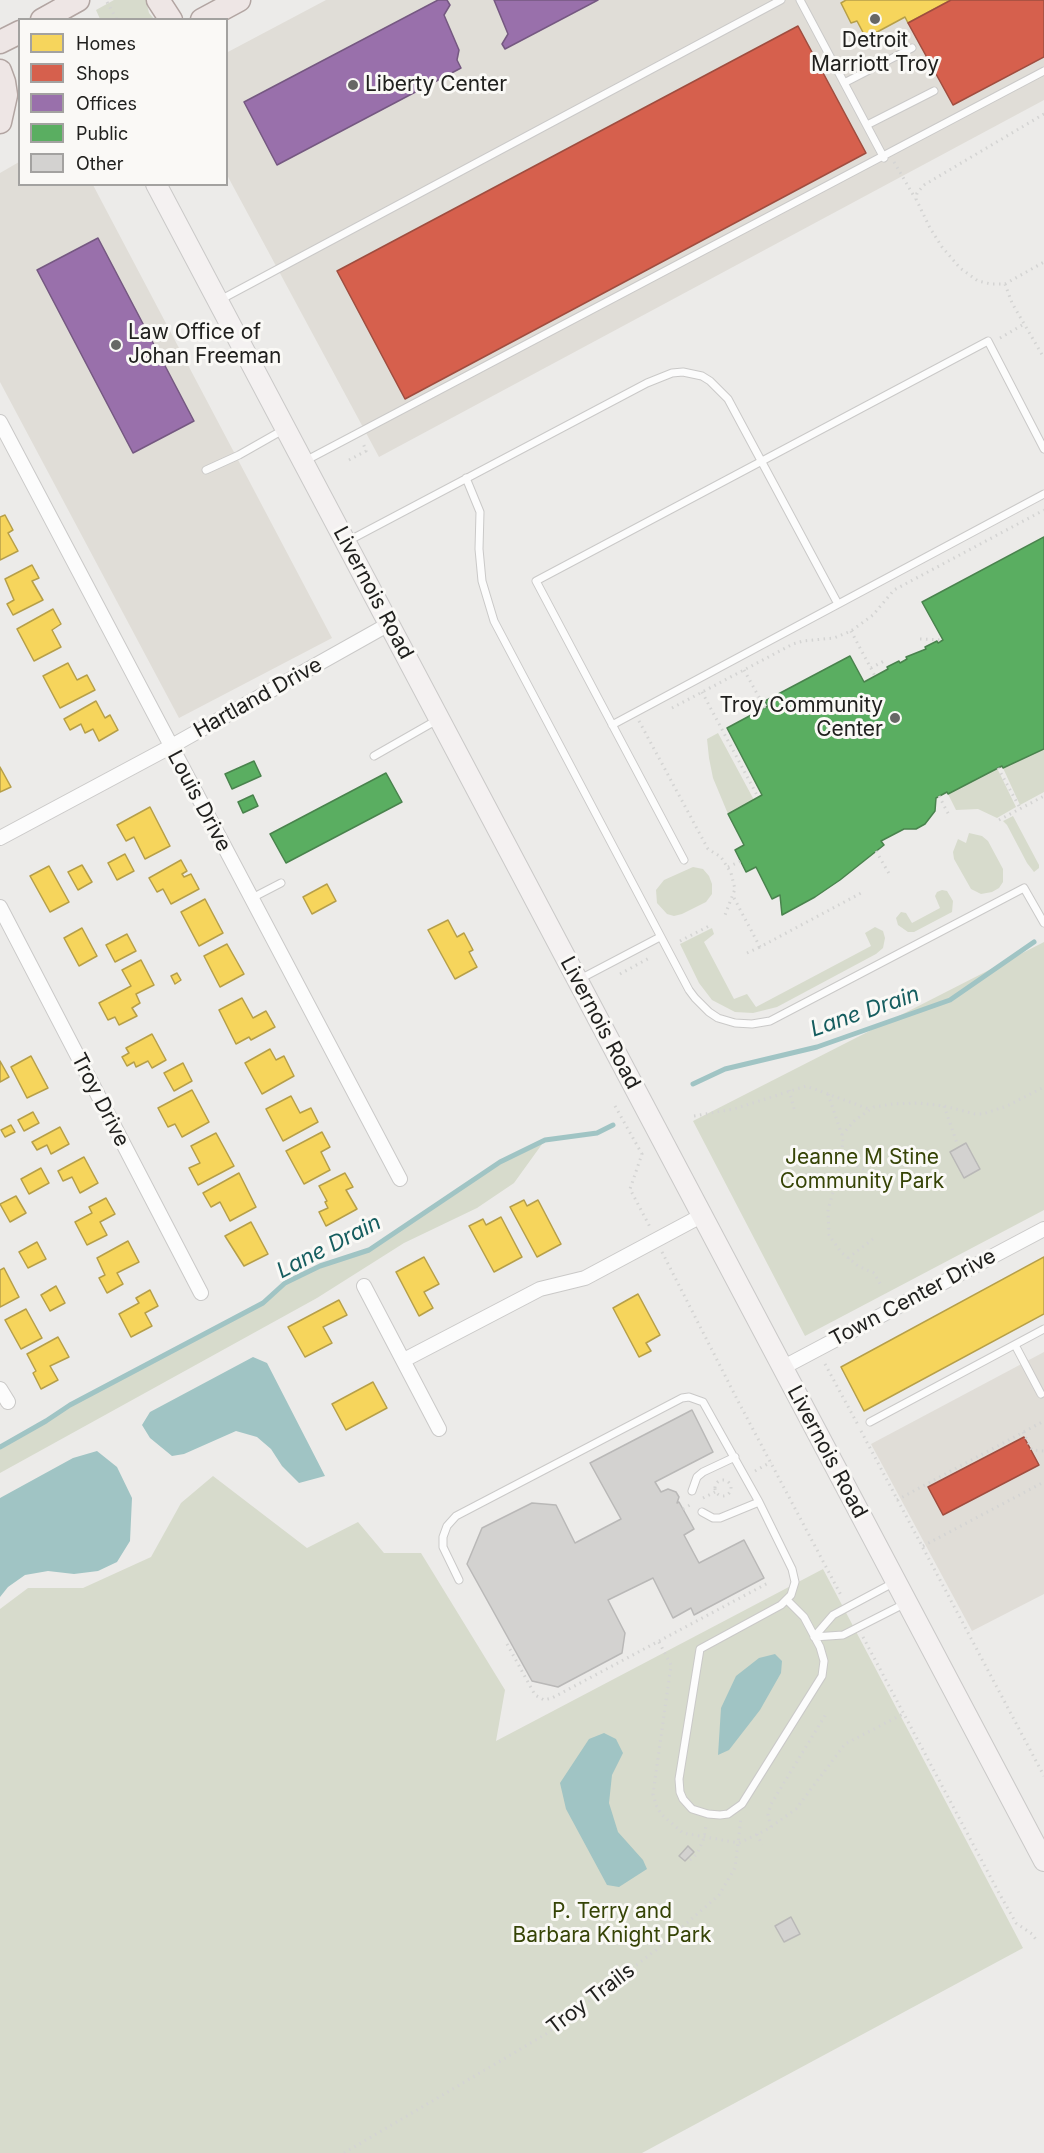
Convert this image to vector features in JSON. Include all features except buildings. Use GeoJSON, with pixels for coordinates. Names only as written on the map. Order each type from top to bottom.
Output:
{"type":"FeatureCollection","features":[{"type":"Feature","properties":{"kind":"main road"},"geometry":{"type":"LineString","coordinates":[[158,0],[170,18]]}},
{"type":"Feature","properties":{"kind":"main road"},"geometry":{"type":"LineString","coordinates":[[206,18],[238,0]]}},
{"type":"Feature","properties":{"kind":"main road"},"geometry":{"type":"LineString","coordinates":[[0,42],[18,33]]}},
{"type":"Feature","properties":{"kind":"main road"},"geometry":{"type":"LineString","coordinates":[[0,71],[6,95],[0,122]]}},
{"type":"Feature","properties":{"kind":"main road"},"geometry":{"type":"LineString","coordinates":[[0,127],[18,118]]}},
{"type":"Feature","properties":{"kind":"main road","name":"Livernois Road"},"geometry":{"type":"LineString","coordinates":[[157,186],[284,430],[1044,1861]]}},
{"type":"Feature","properties":{"kind":"street","name":"Louis Drive"},"geometry":{"type":"LineString","coordinates":[[0,422],[400,1179]]}},
{"type":"Feature","properties":{"kind":"street","name":"Hartland Drive"},"geometry":{"type":"LineString","coordinates":[[0,838],[170,747],[389,624]]}},
{"type":"Feature","properties":{"kind":"street","name":"Troy Drive"},"geometry":{"type":"LineString","coordinates":[[0,907],[201,1293]]}},
{"type":"Feature","properties":{"kind":"street"},"geometry":{"type":"LineString","coordinates":[[404,1360],[540,1289],[585,1278],[701,1216]]}},
{"type":"Feature","properties":{"kind":"street","name":"Town Center Drive"},"geometry":{"type":"LineString","coordinates":[[782,1368],[1044,1229]]}},
{"type":"Feature","properties":{"kind":"street"},"geometry":{"type":"LineString","coordinates":[[364,1286],[439,1429]]}},
{"type":"Feature","properties":{"kind":"street"},"geometry":{"type":"LineString","coordinates":[[0,1389],[8,1402]]}},
{"type":"Feature","properties":{"kind":"lane"},"geometry":{"type":"LineString","coordinates":[[218,302],[781,0]]}},
{"type":"Feature","properties":{"kind":"lane"},"geometry":{"type":"LineString","coordinates":[[800,0],[867,125],[887,156]]}},
{"type":"Feature","properties":{"kind":"lane"},"geometry":{"type":"LineString","coordinates":[[844,82],[912,48]]}},
{"type":"Feature","properties":{"kind":"lane"},"geometry":{"type":"LineString","coordinates":[[303,462],[1044,72]]}},
{"type":"Feature","properties":{"kind":"lane"},"geometry":{"type":"LineString","coordinates":[[867,125],[934,90]]}},
{"type":"Feature","properties":{"kind":"lane"},"geometry":{"type":"LineString","coordinates":[[684,860],[536,580],[988,341],[1044,449]]}},
{"type":"Feature","properties":{"kind":"lane"},"geometry":{"type":"LineString","coordinates":[[345,542],[647,383],[666,375],[683,372],[702,376],[724,392],[838,604]]}},
{"type":"Feature","properties":{"kind":"lane"},"geometry":{"type":"LineString","coordinates":[[206,470],[284,430]]}},
{"type":"Feature","properties":{"kind":"lane"},"geometry":{"type":"LineString","coordinates":[[466,478],[480,512],[479,549],[482,581],[494,621],[660,937],[689,990],[701,1006],[726,1021],[752,1024],[780,1017],[1024,888],[1044,923]]}},
{"type":"Feature","properties":{"kind":"lane"},"geometry":{"type":"LineString","coordinates":[[612,725],[1044,494]]}},
{"type":"Feature","properties":{"kind":"lane"},"geometry":{"type":"LineString","coordinates":[[374,756],[439,719]]}},
{"type":"Feature","properties":{"kind":"lane"},"geometry":{"type":"LineString","coordinates":[[252,898],[281,883]]}},
{"type":"Feature","properties":{"kind":"lane"},"geometry":{"type":"LineString","coordinates":[[578,981],[660,937]]}},
{"type":"Feature","properties":{"kind":"lane"},"geometry":{"type":"LineString","coordinates":[[870,1422],[1044,1329]]}},
{"type":"Feature","properties":{"kind":"lane"},"geometry":{"type":"LineString","coordinates":[[1015,1345],[1041,1394]]}},
{"type":"Feature","properties":{"kind":"lane"},"geometry":{"type":"LineString","coordinates":[[459,1580],[443,1547],[443,1537],[447,1526],[456,1516],[681,1398],[689,1396],[703,1402],[759,1502],[794,1576],[794,1589],[788,1600],[775,1610],[699,1650],[679,1779],[680,1792],[687,1804],[692,1809],[708,1814],[728,1814],[740,1806],[822,1676],[824,1661],[814,1637],[804,1617],[788,1600]]}},
{"type":"Feature","properties":{"kind":"lane"},"geometry":{"type":"LineString","coordinates":[[692,1491],[697,1477],[703,1472],[735,1457]]}},
{"type":"Feature","properties":{"kind":"lane"},"geometry":{"type":"LineString","coordinates":[[702,1512],[713,1518],[720,1518],[759,1502]]}},
{"type":"Feature","properties":{"kind":"lane"},"geometry":{"type":"LineString","coordinates":[[814,1637],[833,1615],[896,1582]]}},
{"type":"Feature","properties":{"kind":"lane"},"geometry":{"type":"LineString","coordinates":[[814,1637],[843,1635],[906,1602]]}},
{"type":"Feature","properties":{"kind":"path"},"geometry":{"type":"LineString","coordinates":[[107,2],[116,18]]}},
{"type":"Feature","properties":{"kind":"path"},"geometry":{"type":"LineString","coordinates":[[916,199],[917,193],[924,185],[1044,114]]}},
{"type":"Feature","properties":{"kind":"path"},"geometry":{"type":"LineString","coordinates":[[887,156],[916,199],[935,238],[960,268],[972,278],[985,284],[1005,284],[1044,262]]}},
{"type":"Feature","properties":{"kind":"path"},"geometry":{"type":"LineString","coordinates":[[1005,284],[1012,303],[1044,358]]}},
{"type":"Feature","properties":{"kind":"path"},"geometry":{"type":"LineString","coordinates":[[988,341],[1024,324]]}},
{"type":"Feature","properties":{"kind":"path"},"geometry":{"type":"LineString","coordinates":[[349,460],[366,451],[363,443]]}},
{"type":"Feature","properties":{"kind":"path"},"geometry":{"type":"LineString","coordinates":[[672,708],[798,642],[834,638],[851,631],[873,615],[894,590],[1044,510]]}},
{"type":"Feature","properties":{"kind":"path"},"geometry":{"type":"LineString","coordinates":[[851,631],[875,676]]}},
{"type":"Feature","properties":{"kind":"path"},"geometry":{"type":"LineString","coordinates":[[920,639],[942,640]]}},
{"type":"Feature","properties":{"kind":"path"},"geometry":{"type":"LineString","coordinates":[[871,668],[884,662]]}},
{"type":"Feature","properties":{"kind":"path"},"geometry":{"type":"LineString","coordinates":[[744,670],[765,708]]}},
{"type":"Feature","properties":{"kind":"path"},"geometry":{"type":"LineString","coordinates":[[702,692],[758,797]]}},
{"type":"Feature","properties":{"kind":"path"},"geometry":{"type":"LineString","coordinates":[[641,724],[708,849],[721,857],[728,867],[734,883],[733,897],[725,915]]}},
{"type":"Feature","properties":{"kind":"path"},"geometry":{"type":"LineString","coordinates":[[998,768],[1020,808]]}},
{"type":"Feature","properties":{"kind":"path"},"geometry":{"type":"LineString","coordinates":[[939,796],[950,817]]}},
{"type":"Feature","properties":{"kind":"path"},"geometry":{"type":"LineString","coordinates":[[999,820],[1044,796]]}},
{"type":"Feature","properties":{"kind":"path"},"geometry":{"type":"LineString","coordinates":[[876,851],[891,877]]}},
{"type":"Feature","properties":{"kind":"path"},"geometry":{"type":"LineString","coordinates":[[728,867],[741,861]]}},
{"type":"Feature","properties":{"kind":"path"},"geometry":{"type":"LineString","coordinates":[[747,953],[863,892]]}},
{"type":"Feature","properties":{"kind":"path"},"geometry":{"type":"LineString","coordinates":[[733,897],[760,947]]}},
{"type":"Feature","properties":{"kind":"path"},"geometry":{"type":"LineString","coordinates":[[680,941],[709,926]]}},
{"type":"Feature","properties":{"kind":"path"},"geometry":{"type":"LineString","coordinates":[[620,974],[651,957]]}},
{"type":"Feature","properties":{"kind":"path"},"geometry":{"type":"LineString","coordinates":[[694,1116],[734,1109],[806,1086],[869,1109]]}},
{"type":"Feature","properties":{"kind":"path"},"geometry":{"type":"LineString","coordinates":[[842,1135],[869,1109],[891,1104],[919,1103],[983,1114],[1007,1106],[1044,1087]]}},
{"type":"Feature","properties":{"kind":"path"},"geometry":{"type":"LineString","coordinates":[[789,1090],[795,1112]]}},
{"type":"Feature","properties":{"kind":"path"},"geometry":{"type":"LineString","coordinates":[[828,1094],[842,1135],[840,1158],[828,1210],[827,1228],[836,1247],[858,1266],[874,1273],[882,1287]]}},
{"type":"Feature","properties":{"kind":"path"},"geometry":{"type":"LineString","coordinates":[[615,1106],[642,1154],[630,1189],[650,1229]]}},
{"type":"Feature","properties":{"kind":"path"},"geometry":{"type":"LineString","coordinates":[[944,1106],[957,1143]]}},
{"type":"Feature","properties":{"kind":"path"},"geometry":{"type":"LineString","coordinates":[[840,1158],[867,1171],[880,1182]]}},
{"type":"Feature","properties":{"kind":"path"},"geometry":{"type":"LineString","coordinates":[[848,1258],[873,1239]]}},
{"type":"Feature","properties":{"kind":"path"},"geometry":{"type":"LineString","coordinates":[[661,1249],[738,1401],[843,1599]]}},
{"type":"Feature","properties":{"kind":"path"},"geometry":{"type":"LineString","coordinates":[[825,1364],[1044,1776]]}},
{"type":"Feature","properties":{"kind":"path"},"geometry":{"type":"LineString","coordinates":[[897,1500],[1044,1421]]}},
{"type":"Feature","properties":{"kind":"path"},"geometry":{"type":"LineString","coordinates":[[1023,1432],[1032,1450],[1044,1452]]}},
{"type":"Feature","properties":{"kind":"path"},"geometry":{"type":"LineString","coordinates":[[753,1472],[771,1462]]}},
{"type":"Feature","properties":{"kind":"path"},"geometry":{"type":"LineString","coordinates":[[723,1480],[730,1484],[731,1489],[727,1496],[722,1497],[715,1492],[718,1481],[723,1480]]}},
{"type":"Feature","properties":{"kind":"path"},"geometry":{"type":"LineString","coordinates":[[923,1546],[1044,1482]]}},
{"type":"Feature","properties":{"kind":"path"},"geometry":{"type":"LineString","coordinates":[[703,1498],[715,1492]]}},
{"type":"Feature","properties":{"kind":"path"},"geometry":{"type":"LineString","coordinates":[[683,1509],[690,1505]]}},
{"type":"Feature","properties":{"kind":"path"},"geometry":{"type":"LineString","coordinates":[[507,1644],[535,1695],[544,1700],[552,1698],[768,1583]]}},
{"type":"Feature","properties":{"kind":"path"},"geometry":{"type":"LineString","coordinates":[[865,1641],[1016,1923],[1032,1934],[1037,1941]]}},
{"type":"Feature","properties":{"kind":"path"},"geometry":{"type":"LineString","coordinates":[[771,1827],[768,1815],[771,1804],[826,1714]]}},
{"type":"Feature","properties":{"kind":"path"},"geometry":{"type":"LineString","coordinates":[[739,1843],[771,1827],[796,1809],[845,1744],[903,1714]]}},
{"type":"Feature","properties":{"kind":"path","name":"Troy Trails"},"geometry":{"type":"LineString","coordinates":[[344,2153],[546,2034],[656,1950],[719,1895],[735,1868],[739,1843],[740,1806]]}},
{"type":"Feature","properties":{"kind":"path"},"geometry":{"type":"LineString","coordinates":[[690,1860],[697,1854],[704,1838],[708,1814]]}},
{"type":"Feature","properties":{"kind":"path"},"geometry":{"type":"LineString","coordinates":[[757,1834],[762,1845]]}},
{"type":"Feature","properties":{"kind":"shaded area","name":"Liberty Center"},"geometry":{"type":"Polygon","coordinates":[[[326,0],[1044,0],[1044,100],[379,457],[228,177],[228,52],[326,0]]]}},
{"type":"Feature","properties":{"kind":"shaded area"},"geometry":{"type":"Polygon","coordinates":[[[18,163],[18,186],[94,186],[332,638],[179,718],[0,382],[0,173],[18,163]]]}},
{"type":"Feature","properties":{"kind":"shaded area"},"geometry":{"type":"Polygon","coordinates":[[[1044,1352],[1044,1594],[972,1631],[871,1444],[1044,1352]]]}},
{"type":"Feature","properties":{"kind":"green space"},"geometry":{"type":"Polygon","coordinates":[[[114,0],[146,0],[149,13],[153,18],[100,18],[96,10],[114,0]]]}},
{"type":"Feature","properties":{"kind":"green space"},"geometry":{"type":"Polygon","coordinates":[[[718,733],[754,800],[728,814],[713,778],[709,758],[707,739],[718,733]]]}},
{"type":"Feature","properties":{"kind":"green space"},"geometry":{"type":"Polygon","coordinates":[[[1044,749],[1044,792],[1020,805],[1003,768],[1044,749]]]}},
{"type":"Feature","properties":{"kind":"green space"},"geometry":{"type":"Polygon","coordinates":[[[997,768],[1016,807],[997,818],[978,809],[956,810],[948,794],[997,768]]]}},
{"type":"Feature","properties":{"kind":"green space"},"geometry":{"type":"Polygon","coordinates":[[[1013,816],[1039,865],[1034,872],[1003,821],[1013,816]]]}},
{"type":"Feature","properties":{"kind":"green space"},"geometry":{"type":"Polygon","coordinates":[[[969,833],[982,836],[988,841],[1003,869],[1003,882],[992,892],[981,894],[971,889],[954,859],[953,852],[958,839],[966,843],[969,833]]]}},
{"type":"Feature","properties":{"kind":"green space"},"geometry":{"type":"Polygon","coordinates":[[[693,867],[703,869],[709,876],[712,894],[706,902],[682,914],[674,916],[667,914],[657,903],[656,890],[664,880],[693,867]]]}},
{"type":"Feature","properties":{"kind":"green space"},"geometry":{"type":"Polygon","coordinates":[[[942,890],[947,891],[953,901],[952,912],[914,932],[908,932],[898,925],[896,918],[901,912],[906,913],[912,923],[940,908],[935,896],[942,890]]]}},
{"type":"Feature","properties":{"kind":"green space"},"geometry":{"type":"Polygon","coordinates":[[[875,927],[883,931],[885,938],[883,948],[876,954],[777,1007],[753,1013],[735,1012],[712,1000],[699,983],[680,944],[712,928],[714,934],[704,942],[734,999],[747,994],[756,1007],[871,946],[865,933],[875,927]]]}},
{"type":"Feature","properties":{"kind":"green space","name":"Jeanne M Stine Community Park"},"geometry":{"type":"Polygon","coordinates":[[[1044,942],[1044,1210],[805,1336],[693,1121],[1044,942]]]}},
{"type":"Feature","properties":{"kind":"green space"},"geometry":{"type":"Polygon","coordinates":[[[545,1140],[514,1183],[477,1208],[404,1243],[317,1298],[0,1473],[0,1447],[46,1421],[75,1401],[263,1303],[296,1276],[369,1250],[500,1162],[545,1140]]]}},
{"type":"Feature","properties":{"kind":"green space","name":"P. Terry and Barbara Knight Park"},"geometry":{"type":"Polygon","coordinates":[[[213,1476],[307,1548],[358,1522],[384,1553],[421,1553],[505,1690],[496,1741],[823,1569],[1023,1948],[642,2153],[0,2153],[0,1609],[28,1588],[83,1588],[151,1557],[181,1503],[213,1476]]]}},
{"type":"Feature","properties":{"kind":"water"},"geometry":{"type":"Polygon","coordinates":[[[253,1357],[267,1363],[325,1476],[299,1483],[282,1466],[271,1449],[257,1437],[236,1431],[184,1454],[172,1456],[150,1438],[142,1425],[150,1412],[253,1357]]]}},
{"type":"Feature","properties":{"kind":"water"},"geometry":{"type":"Polygon","coordinates":[[[97,1451],[117,1467],[132,1498],[130,1541],[117,1562],[98,1571],[74,1574],[48,1571],[25,1575],[8,1587],[0,1597],[0,1498],[73,1458],[97,1451]]]}},
{"type":"Feature","properties":{"kind":"water"},"geometry":{"type":"Polygon","coordinates":[[[775,1654],[782,1661],[781,1673],[760,1710],[729,1750],[718,1755],[721,1708],[736,1676],[759,1658],[775,1654]]]}},
{"type":"Feature","properties":{"kind":"water"},"geometry":{"type":"Polygon","coordinates":[[[604,1733],[616,1739],[623,1753],[612,1775],[609,1803],[618,1832],[643,1860],[647,1869],[619,1887],[607,1885],[566,1809],[560,1783],[589,1739],[604,1733]]]}},
{"type":"Feature","properties":{"kind":"waterway","name":"Lane Drain"},"geometry":{"type":"LineString","coordinates":[[693,1084],[725,1069],[817,1047],[950,1000],[1034,942]]}},
{"type":"Feature","properties":{"kind":"waterway","name":"Lane Drain"},"geometry":{"type":"LineString","coordinates":[[0,1447],[70,1405],[263,1303],[285,1283],[320,1266],[369,1250],[500,1162],[545,1140],[597,1133],[613,1125]]}},
{"type":"Feature","properties":{"kind":"place","name":"Detroit Marriott Troy"},"geometry":{"type":"Point","coordinates":[875,19]}},
{"type":"Feature","properties":{"kind":"place","name":"Liberty Center"},"geometry":{"type":"Point","coordinates":[353,85]}},
{"type":"Feature","properties":{"kind":"place","name":"Law Office of Johan Freeman"},"geometry":{"type":"Point","coordinates":[116,345]}},
{"type":"Feature","properties":{"kind":"place","name":"Troy Community Center"},"geometry":{"type":"Point","coordinates":[895,718]}}]}
